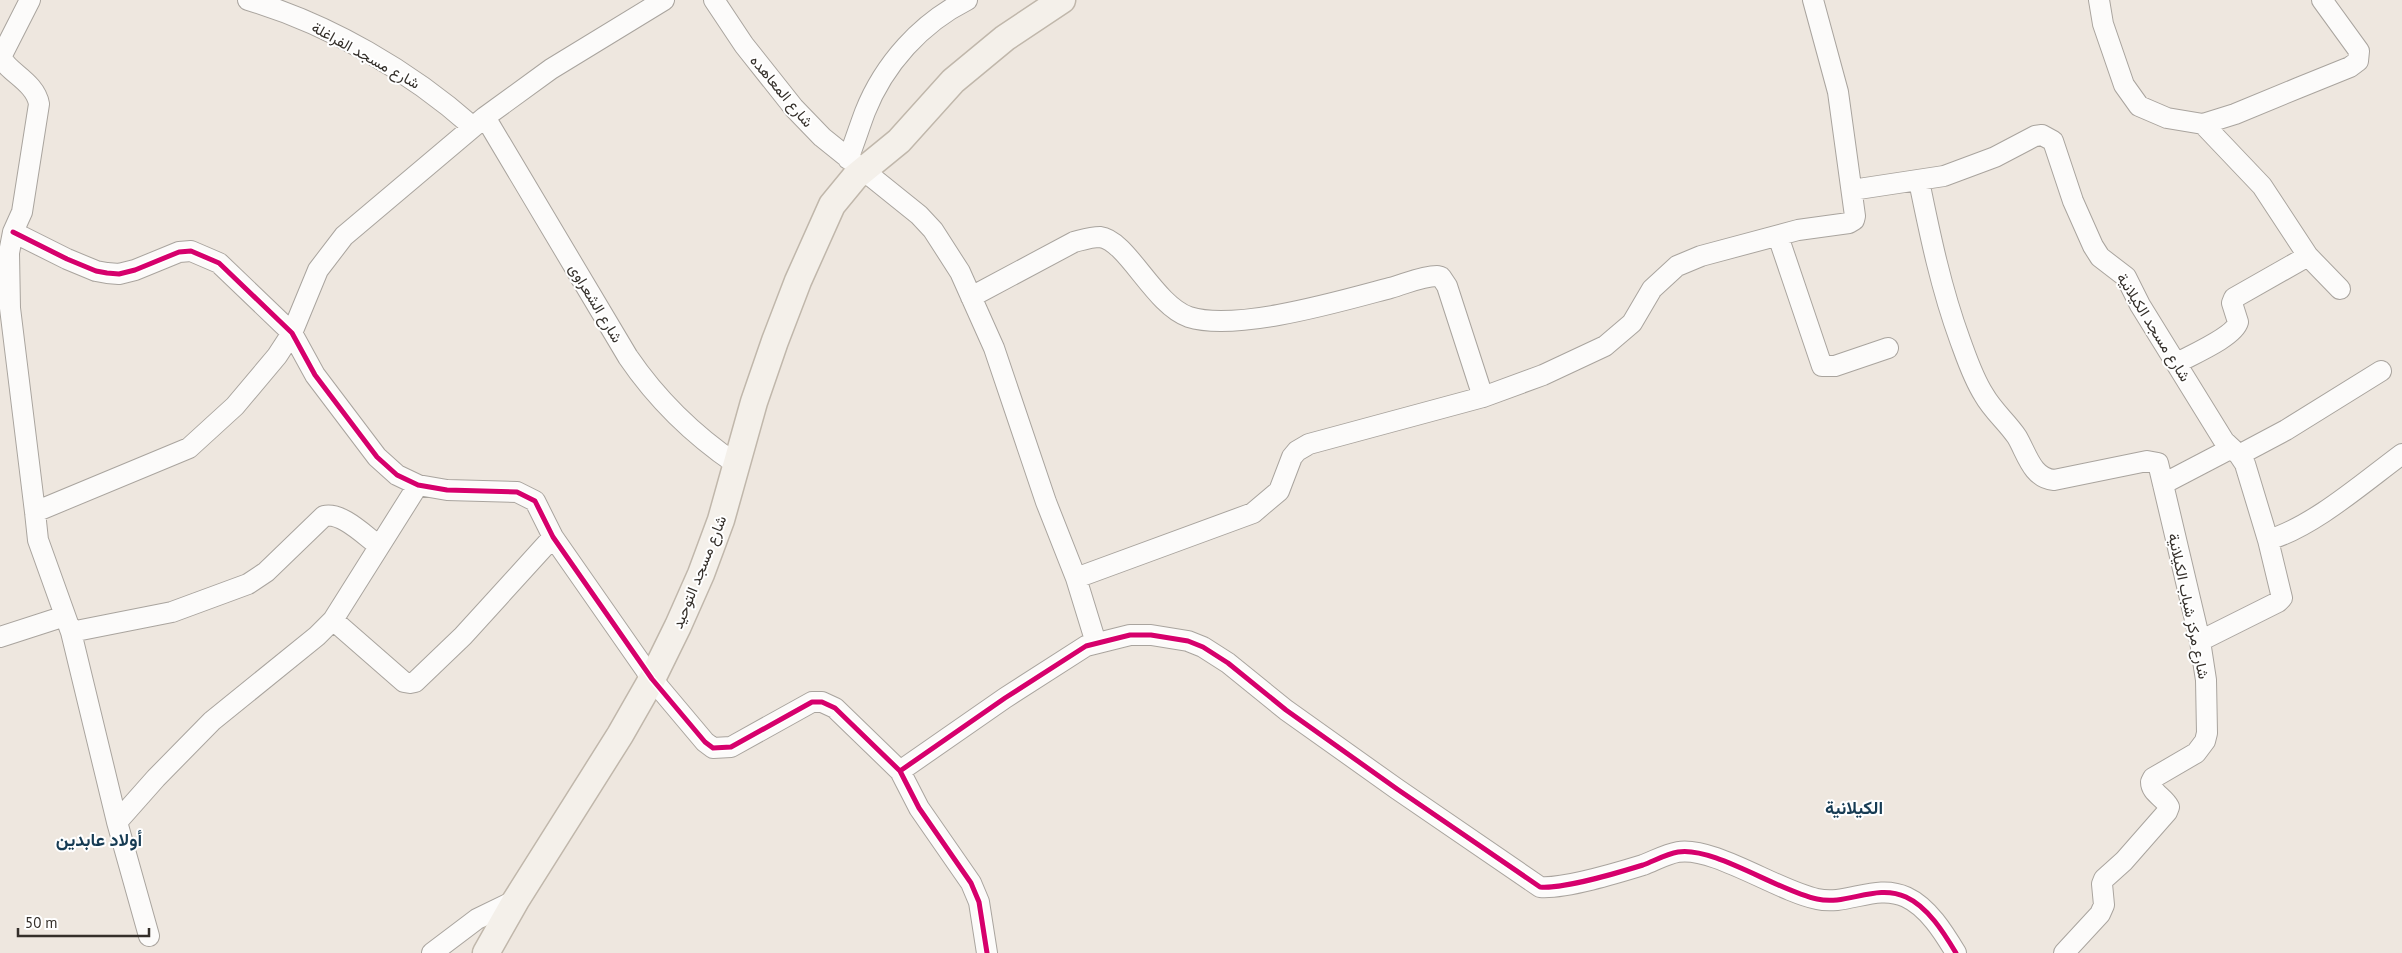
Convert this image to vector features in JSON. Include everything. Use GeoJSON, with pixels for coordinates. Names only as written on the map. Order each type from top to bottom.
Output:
{"type":"FeatureCollection","features":[{"type":"Feature","properties":{"kind":"main road","name":"شارع مسجد التوحيد"},"geometry":{"type":"LineString","coordinates":[[486,953],[516,900],[586,791],[652,679],[702,574],[721,520],[736,464],[775,341],[823,222],[844,189],[855,165],[899,141],[953,81],[1005,38],[1062,0]]}},
{"type":"Feature","properties":{"kind":"street"},"geometry":{"type":"LineString","coordinates":[[30,0],[2,55],[5,64],[35,91],[39,104],[22,212],[13,232],[9,253],[10,308],[38,540],[68,624],[117,822],[149,936]]}},
{"type":"Feature","properties":{"kind":"street","name":"شارع مسجد الفراغلة"},"geometry":{"type":"LineString","coordinates":[[248,0],[317,26],[395,68],[448,106],[479,122]]}},
{"type":"Feature","properties":{"kind":"street"},"geometry":{"type":"LineString","coordinates":[[35,512],[189,448],[235,406],[277,356],[292,333],[318,270],[344,236],[479,122],[551,69],[664,0]]}},
{"type":"Feature","properties":{"kind":"street","name":"شارع المعاهده"},"geometry":{"type":"LineString","coordinates":[[714,0],[744,46],[773,84],[822,137],[855,165],[903,201],[933,230],[960,272],[994,348],[1046,502],[1076,578],[1096,643]]}},
{"type":"Feature","properties":{"kind":"street"},"geometry":{"type":"LineString","coordinates":[[855,165],[865,112],[892,63],[930,23],[967,0]]}},
{"type":"Feature","properties":{"kind":"street"},"geometry":{"type":"LineString","coordinates":[[1076,578],[1253,513],[1278,490],[1292,457],[1298,450],[1309,444],[1483,397],[1543,374],[1606,346],[1632,323],[1652,289],[1677,266],[1702,256],[1778,236],[1853,221],[1855,216],[1852,190],[1838,92],[1812,0]]}},
{"type":"Feature","properties":{"kind":"street"},"geometry":{"type":"LineString","coordinates":[[2099,0],[2115,62],[2124,85],[2139,106],[2152,114],[2203,124],[2235,114],[2350,67],[2358,61],[2358,50],[2322,0]]}},
{"type":"Feature","properties":{"kind":"street","name":"شارع الشعراوى"},"geometry":{"type":"LineString","coordinates":[[479,122],[628,357],[651,390],[678,420],[709,446],[736,464]]}},
{"type":"Feature","properties":{"kind":"street"},"geometry":{"type":"LineString","coordinates":[[2203,124],[2262,186],[2308,256],[2340,289]]}},
{"type":"Feature","properties":{"kind":"street","name":"شارع مسجد الكيلانية"},"geometry":{"type":"LineString","coordinates":[[1852,190],[1919,181],[1970,168],[2035,136],[2048,137],[2056,146],[2072,201],[2093,246],[2100,257],[2126,277],[2140,305],[2235,452],[2245,464],[2268,540],[2282,598],[2278,602],[2200,641]]}},
{"type":"Feature","properties":{"kind":"street","name":"شارع مركز شباب الكيلانية"},"geometry":{"type":"LineString","coordinates":[[1919,181],[1935,261],[1972,374],[1991,406],[2016,435],[2036,474],[2044,479],[2054,480],[2152,461],[2158,463],[2200,641],[2206,680],[2205,741],[2196,753],[2153,778],[2151,782],[2152,789],[2166,802],[2169,807],[2167,812],[2124,861],[2104,879],[2102,884],[2104,905],[2100,914],[2064,953]]}},
{"type":"Feature","properties":{"kind":"street"},"geometry":{"type":"LineString","coordinates":[[13,232],[67,259],[96,271],[108,273],[119,274],[135,270],[179,252],[191,251],[204,255],[218,263],[292,333],[315,375],[377,457],[397,474],[418,485],[447,490],[505,491],[528,496],[535,502],[553,537],[652,679],[705,742],[713,748],[731,748],[816,701],[835,708],[900,770],[919,808],[976,891],[987,953]]}},
{"type":"Feature","properties":{"kind":"street"},"geometry":{"type":"LineString","coordinates":[[1778,236],[1822,366],[1835,366],[1888,348]]}},
{"type":"Feature","properties":{"kind":"street"},"geometry":{"type":"LineString","coordinates":[[971,297],[1074,242],[1089,238],[1101,238],[1119,248],[1156,294],[1174,308],[1190,317],[1208,320],[1248,320],[1338,302],[1437,276],[1441,277],[1447,286],[1483,397]]}},
{"type":"Feature","properties":{"kind":"street"},"geometry":{"type":"LineString","coordinates":[[2177,363],[2224,338],[2236,328],[2238,322],[2232,304],[2234,298],[2308,256]]}},
{"type":"Feature","properties":{"kind":"street"},"geometry":{"type":"LineString","coordinates":[[2163,484],[2286,430],[2381,371]]}},
{"type":"Feature","properties":{"kind":"street"},"geometry":{"type":"LineString","coordinates":[[2268,540],[2283,535],[2304,524],[2402,454]]}},
{"type":"Feature","properties":{"kind":"street"},"geometry":{"type":"LineString","coordinates":[[117,822],[156,778],[212,722],[317,636],[333,620],[378,545],[418,485]]}},
{"type":"Feature","properties":{"kind":"street"},"geometry":{"type":"LineString","coordinates":[[0,637],[68,624],[172,612],[248,584],[266,572],[324,516],[330,515],[342,520],[378,545]]}},
{"type":"Feature","properties":{"kind":"street"},"geometry":{"type":"LineString","coordinates":[[333,620],[404,682],[415,682],[463,636],[553,537]]}},
{"type":"Feature","properties":{"kind":"street"},"geometry":{"type":"LineString","coordinates":[[900,770],[1055,665],[1096,643],[1130,635],[1188,641],[1203,647],[1228,662],[1286,710],[1396,789],[1540,886],[1565,885],[1642,865],[1679,852],[1697,853],[1714,857],[1770,883],[1820,900],[1853,897],[1881,891],[1901,895],[1914,903],[1932,920],[1956,953]]}},
{"type":"Feature","properties":{"kind":"street"},"geometry":{"type":"LineString","coordinates":[[432,953],[477,919],[516,900]]}},
{"type":"Feature","properties":{"kind":"cycle path"},"geometry":{"type":"LineString","coordinates":[[13,232],[67,259],[96,271],[107,273],[119,274],[135,270],[179,252],[191,251],[219,263],[292,333],[315,375],[377,457],[397,475],[418,485],[447,490],[517,492],[535,501],[553,537],[652,679],[705,742],[713,748],[731,747],[812,702],[822,702],[835,708],[900,771],[919,808],[971,883],[979,902],[987,953]]}},
{"type":"Feature","properties":{"kind":"cycle path"},"geometry":{"type":"LineString","coordinates":[[900,771],[1005,698],[1086,646],[1130,635],[1151,635],[1188,641],[1203,647],[1228,663],[1286,710],[1540,887],[1563,886],[1591,880],[1643,865],[1674,853],[1692,852],[1727,862],[1817,899],[1839,900],[1884,892],[1906,897],[1914,901],[1928,914],[1941,929],[1956,953]]}},
{"type":"Feature","properties":{"kind":"district","name":"الكيلانية"},"geometry":{"type":"Point","coordinates":[1854,807]}},
{"type":"Feature","properties":{"kind":"district","name":"أولاد عابدين"},"geometry":{"type":"Point","coordinates":[99,839]}}]}
